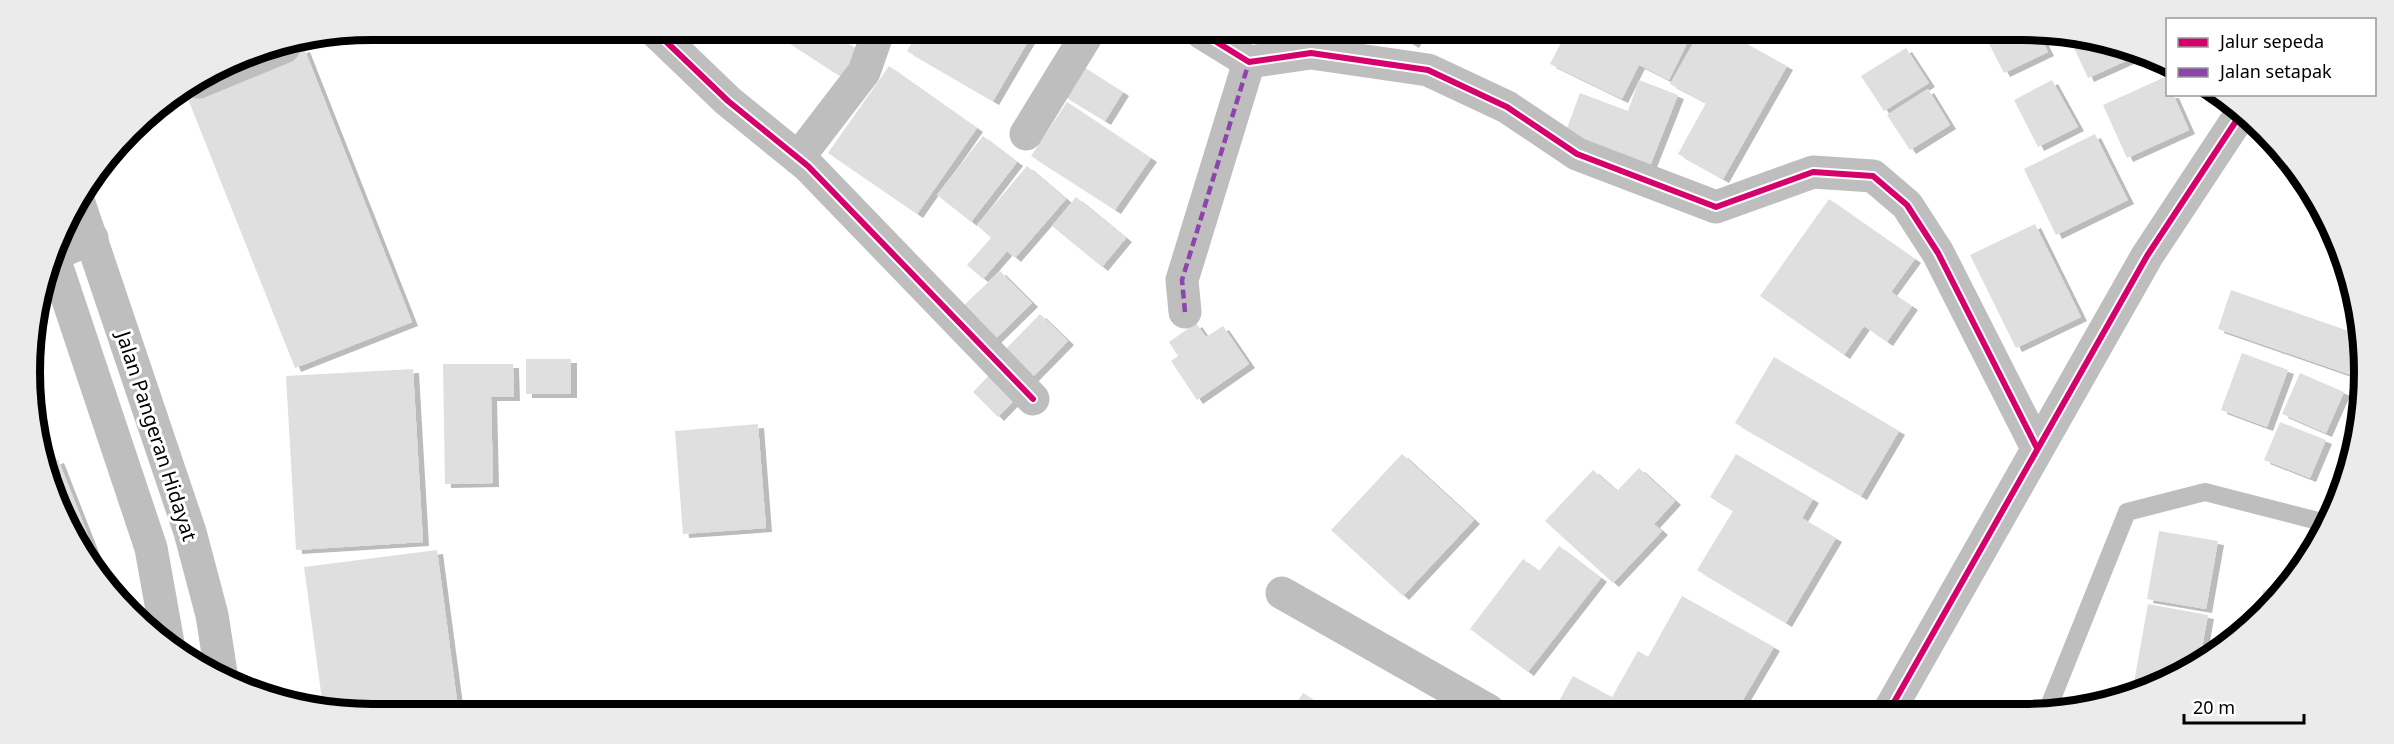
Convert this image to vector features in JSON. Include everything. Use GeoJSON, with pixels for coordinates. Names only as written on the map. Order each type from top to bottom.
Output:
{"type":"FeatureCollection","features":[{"type":"Feature","properties":{"kind":"main road"},"geometry":{"type":"LineString","coordinates":[[665,40],[728,101],[798,158],[1033,399]]}},
{"type":"Feature","properties":{"kind":"main road"},"geometry":{"type":"LineString","coordinates":[[798,158],[864,72],[875,40]]}},
{"type":"Feature","properties":{"kind":"main road"},"geometry":{"type":"LineString","coordinates":[[1026,135],[1084,40]]}},
{"type":"Feature","properties":{"kind":"main road"},"geometry":{"type":"LineString","coordinates":[[1213,40],[1249,62],[1311,53],[1428,70],[1508,107],[1577,154],[1716,207],[1814,172],[1873,176],[1906,205],[1938,253],[2037,448]]}},
{"type":"Feature","properties":{"kind":"main road"},"geometry":{"type":"LineString","coordinates":[[1185,312],[1182,280],[1249,62]]}},
{"type":"Feature","properties":{"kind":"main road"},"geometry":{"type":"LineString","coordinates":[[1892,704],[2147,256],[2237,120]]}},
{"type":"Feature","properties":{"kind":"main road","name":"Jalan Pangeran Hidayat"},"geometry":{"type":"LineString","coordinates":[[82,211],[190,532],[213,615],[220,666]]}},
{"type":"Feature","properties":{"kind":"main road"},"geometry":{"type":"LineString","coordinates":[[63,252],[92,238]]}},
{"type":"Feature","properties":{"kind":"main road","name":"Jalan Pangeran Hidayat"},"geometry":{"type":"LineString","coordinates":[[58,267],[151,548],[166,632]]}},
{"type":"Feature","properties":{"kind":"main road"},"geometry":{"type":"LineString","coordinates":[[1282,593],[1477,704]]}},
{"type":"Feature","properties":{"kind":"lane"},"geometry":{"type":"LineString","coordinates":[[2051,702],[2127,512],[2205,492],[2318,521]]}},
{"type":"Feature","properties":{"kind":"building"},"geometry":{"type":"Polygon","coordinates":[[[784,40],[843,40],[860,51],[843,78],[784,40]]]}},
{"type":"Feature","properties":{"kind":"building"},"geometry":{"type":"Polygon","coordinates":[[[913,40],[1029,40],[993,101],[907,51],[913,40]]]}},
{"type":"Feature","properties":{"kind":"building"},"geometry":{"type":"Polygon","coordinates":[[[1562,40],[1689,40],[1669,80],[1639,65],[1622,99],[1550,64],[1562,40]]]}},
{"type":"Feature","properties":{"kind":"building"},"geometry":{"type":"Polygon","coordinates":[[[1695,40],[1740,40],[1787,66],[1723,179],[1678,154],[1706,103],[1670,84],[1695,40]]]}},
{"type":"Feature","properties":{"kind":"building"},"geometry":{"type":"Polygon","coordinates":[[[1987,40],[2042,41],[2048,52],[2004,73],[1987,40]]]}},
{"type":"Feature","properties":{"kind":"building"},"geometry":{"type":"Polygon","coordinates":[[[2072,44],[2131,59],[2088,78],[2072,44]]]}},
{"type":"Feature","properties":{"kind":"building"},"geometry":{"type":"Polygon","coordinates":[[[304,48],[412,322],[295,368],[187,97],[201,88],[304,48]]]}},
{"type":"Feature","properties":{"kind":"building"},"geometry":{"type":"Polygon","coordinates":[[[1906,48],[1929,83],[1884,111],[1861,76],[1906,48]]]}},
{"type":"Feature","properties":{"kind":"building"},"geometry":{"type":"Polygon","coordinates":[[[889,66],[977,128],[917,214],[828,153],[889,66]]]}},
{"type":"Feature","properties":{"kind":"building"},"geometry":{"type":"Polygon","coordinates":[[[1082,66],[1123,92],[1105,121],[1064,96],[1082,66]]]}},
{"type":"Feature","properties":{"kind":"building"},"geometry":{"type":"Polygon","coordinates":[[[2165,77],[2166,96],[2174,96],[2189,130],[2127,158],[2103,105],[2165,77]]]}},
{"type":"Feature","properties":{"kind":"building"},"geometry":{"type":"Polygon","coordinates":[[[1639,80],[1678,95],[1648,171],[1563,139],[1580,93],[1628,111],[1639,80]]]}},
{"type":"Feature","properties":{"kind":"building"},"geometry":{"type":"Polygon","coordinates":[[[2052,80],[2078,127],[2038,147],[2014,100],[2052,80]]]}},
{"type":"Feature","properties":{"kind":"building"},"geometry":{"type":"Polygon","coordinates":[[[1928,89],[1950,125],[1910,150],[1887,115],[1928,89]]]}},
{"type":"Feature","properties":{"kind":"building"},"geometry":{"type":"Polygon","coordinates":[[[1067,102],[1151,158],[1115,210],[1031,156],[1067,102]]]}},
{"type":"Feature","properties":{"kind":"building"},"geometry":{"type":"Polygon","coordinates":[[[2095,134],[2128,200],[2056,235],[2024,169],[2095,134]]]}},
{"type":"Feature","properties":{"kind":"building"},"geometry":{"type":"Polygon","coordinates":[[[983,136],[1017,162],[971,222],[937,195],[983,136]]]}},
{"type":"Feature","properties":{"kind":"building"},"geometry":{"type":"Polygon","coordinates":[[[1027,166],[1066,199],[1015,258],[1007,251],[983,279],[967,265],[991,238],[977,225],[1027,166]]]}},
{"type":"Feature","properties":{"kind":"building"},"geometry":{"type":"Polygon","coordinates":[[[1076,197],[1126,238],[1102,267],[1052,226],[1076,197]]]}},
{"type":"Feature","properties":{"kind":"building"},"geometry":{"type":"Polygon","coordinates":[[[1829,199],[1915,259],[1891,292],[1912,306],[1887,342],[1864,326],[1844,355],[1760,296],[1829,199]]]}},
{"type":"Feature","properties":{"kind":"building"},"geometry":{"type":"Polygon","coordinates":[[[2035,224],[2081,317],[2016,348],[1970,255],[2035,224]]]}},
{"type":"Feature","properties":{"kind":"building"},"geometry":{"type":"Polygon","coordinates":[[[1000,271],[1032,303],[993,341],[961,308],[1000,271]]]}},
{"type":"Feature","properties":{"kind":"building"},"geometry":{"type":"Polygon","coordinates":[[[2231,290],[2351,332],[2354,376],[2218,329],[2231,290]]]}},
{"type":"Feature","properties":{"kind":"building"},"geometry":{"type":"Polygon","coordinates":[[[1040,314],[1068,341],[1029,381],[1001,354],[1040,314]]]}},
{"type":"Feature","properties":{"kind":"building"},"geometry":{"type":"Polygon","coordinates":[[[1196,323],[1206,337],[1223,326],[1249,364],[1197,400],[1171,361],[1178,356],[1169,342],[1196,323]]]}},
{"type":"Feature","properties":{"kind":"building"},"geometry":{"type":"Polygon","coordinates":[[[2242,353],[2288,370],[2267,427],[2221,410],[2242,353]]]}},
{"type":"Feature","properties":{"kind":"building"},"geometry":{"type":"Polygon","coordinates":[[[1774,357],[1899,431],[1861,496],[1735,423],[1774,357]]]}},
{"type":"Feature","properties":{"kind":"building"},"geometry":{"type":"Polygon","coordinates":[[[526,359],[571,359],[571,394],[526,394],[526,359]]]}},
{"type":"Feature","properties":{"kind":"building"},"geometry":{"type":"Polygon","coordinates":[[[443,364],[513,364],[514,397],[491,397],[493,483],[445,484],[443,364]]]}},
{"type":"Feature","properties":{"kind":"building"},"geometry":{"type":"Polygon","coordinates":[[[997,367],[1023,391],[998,417],[973,392],[997,367]]]}},
{"type":"Feature","properties":{"kind":"building"},"geometry":{"type":"Polygon","coordinates":[[[413,369],[423,542],[296,550],[286,376],[413,369]]]}},
{"type":"Feature","properties":{"kind":"building"},"geometry":{"type":"Polygon","coordinates":[[[2300,373],[2344,392],[2326,433],[2282,414],[2300,373]]]}},
{"type":"Feature","properties":{"kind":"building"},"geometry":{"type":"Polygon","coordinates":[[[2280,422],[2326,440],[2310,478],[2264,460],[2280,422]]]}},
{"type":"Feature","properties":{"kind":"building"},"geometry":{"type":"Polygon","coordinates":[[[758,424],[766,528],[683,534],[675,431],[758,424]]]}},
{"type":"Feature","properties":{"kind":"building"},"geometry":{"type":"Polygon","coordinates":[[[1402,454],[1474,520],[1403,596],[1331,530],[1402,454]]]}},
{"type":"Feature","properties":{"kind":"building"},"geometry":{"type":"Polygon","coordinates":[[[1736,454],[1813,499],[1802,518],[1836,538],[1786,623],[1697,570],[1733,511],[1710,497],[1736,454]]]}},
{"type":"Feature","properties":{"kind":"building"},"geometry":{"type":"Polygon","coordinates":[[[58,459],[96,556],[75,519],[53,461],[58,459]]]}},
{"type":"Feature","properties":{"kind":"building"},"geometry":{"type":"Polygon","coordinates":[[[1639,468],[1675,501],[1654,524],[1662,531],[1613,583],[1545,521],[1593,470],[1617,491],[1639,468]]]}},
{"type":"Feature","properties":{"kind":"building"},"geometry":{"type":"Polygon","coordinates":[[[2159,531],[2218,541],[2206,609],[2147,599],[2159,531]]]}},
{"type":"Feature","properties":{"kind":"building"},"geometry":{"type":"Polygon","coordinates":[[[1559,546],[1601,578],[1528,672],[1470,629],[1523,559],[1539,571],[1559,546]]]}},
{"type":"Feature","properties":{"kind":"building"},"geometry":{"type":"Polygon","coordinates":[[[437,550],[457,704],[372,704],[322,700],[304,567],[437,550]]]}},
{"type":"Feature","properties":{"kind":"building"},"geometry":{"type":"Polygon","coordinates":[[[2263,590],[2271,591],[2261,601],[2263,590]]]}},
{"type":"Feature","properties":{"kind":"building"},"geometry":{"type":"Polygon","coordinates":[[[1682,596],[1774,647],[1741,704],[1557,704],[1573,676],[1612,697],[1638,651],[1648,657],[1682,596]]]}},
{"type":"Feature","properties":{"kind":"building"},"geometry":{"type":"Polygon","coordinates":[[[2148,604],[2208,615],[2202,651],[2169,669],[2134,684],[2148,604]]]}},
{"type":"Feature","properties":{"kind":"building"},"geometry":{"type":"Polygon","coordinates":[[[1303,693],[1321,704],[1296,704],[1303,693]]]}},
{"type":"Feature","properties":{"kind":"marked path"},"geometry":{"type":"LineString","coordinates":[[1185,312],[1182,280],[1249,62]]}},
{"type":"Feature","properties":{"kind":"cycle path"},"geometry":{"type":"LineString","coordinates":[[664,40],[728,101],[808,166],[1033,399]]}},
{"type":"Feature","properties":{"kind":"cycle path"},"geometry":{"type":"LineString","coordinates":[[1213,40],[1249,62],[1311,53],[1428,70],[1507,107],[1577,154],[1716,207],[1813,172],[1873,176],[1907,205],[1938,253],[2037,448]]}},
{"type":"Feature","properties":{"kind":"cycle path"},"geometry":{"type":"LineString","coordinates":[[1893,704],[2147,256],[2237,120]]}}]}
